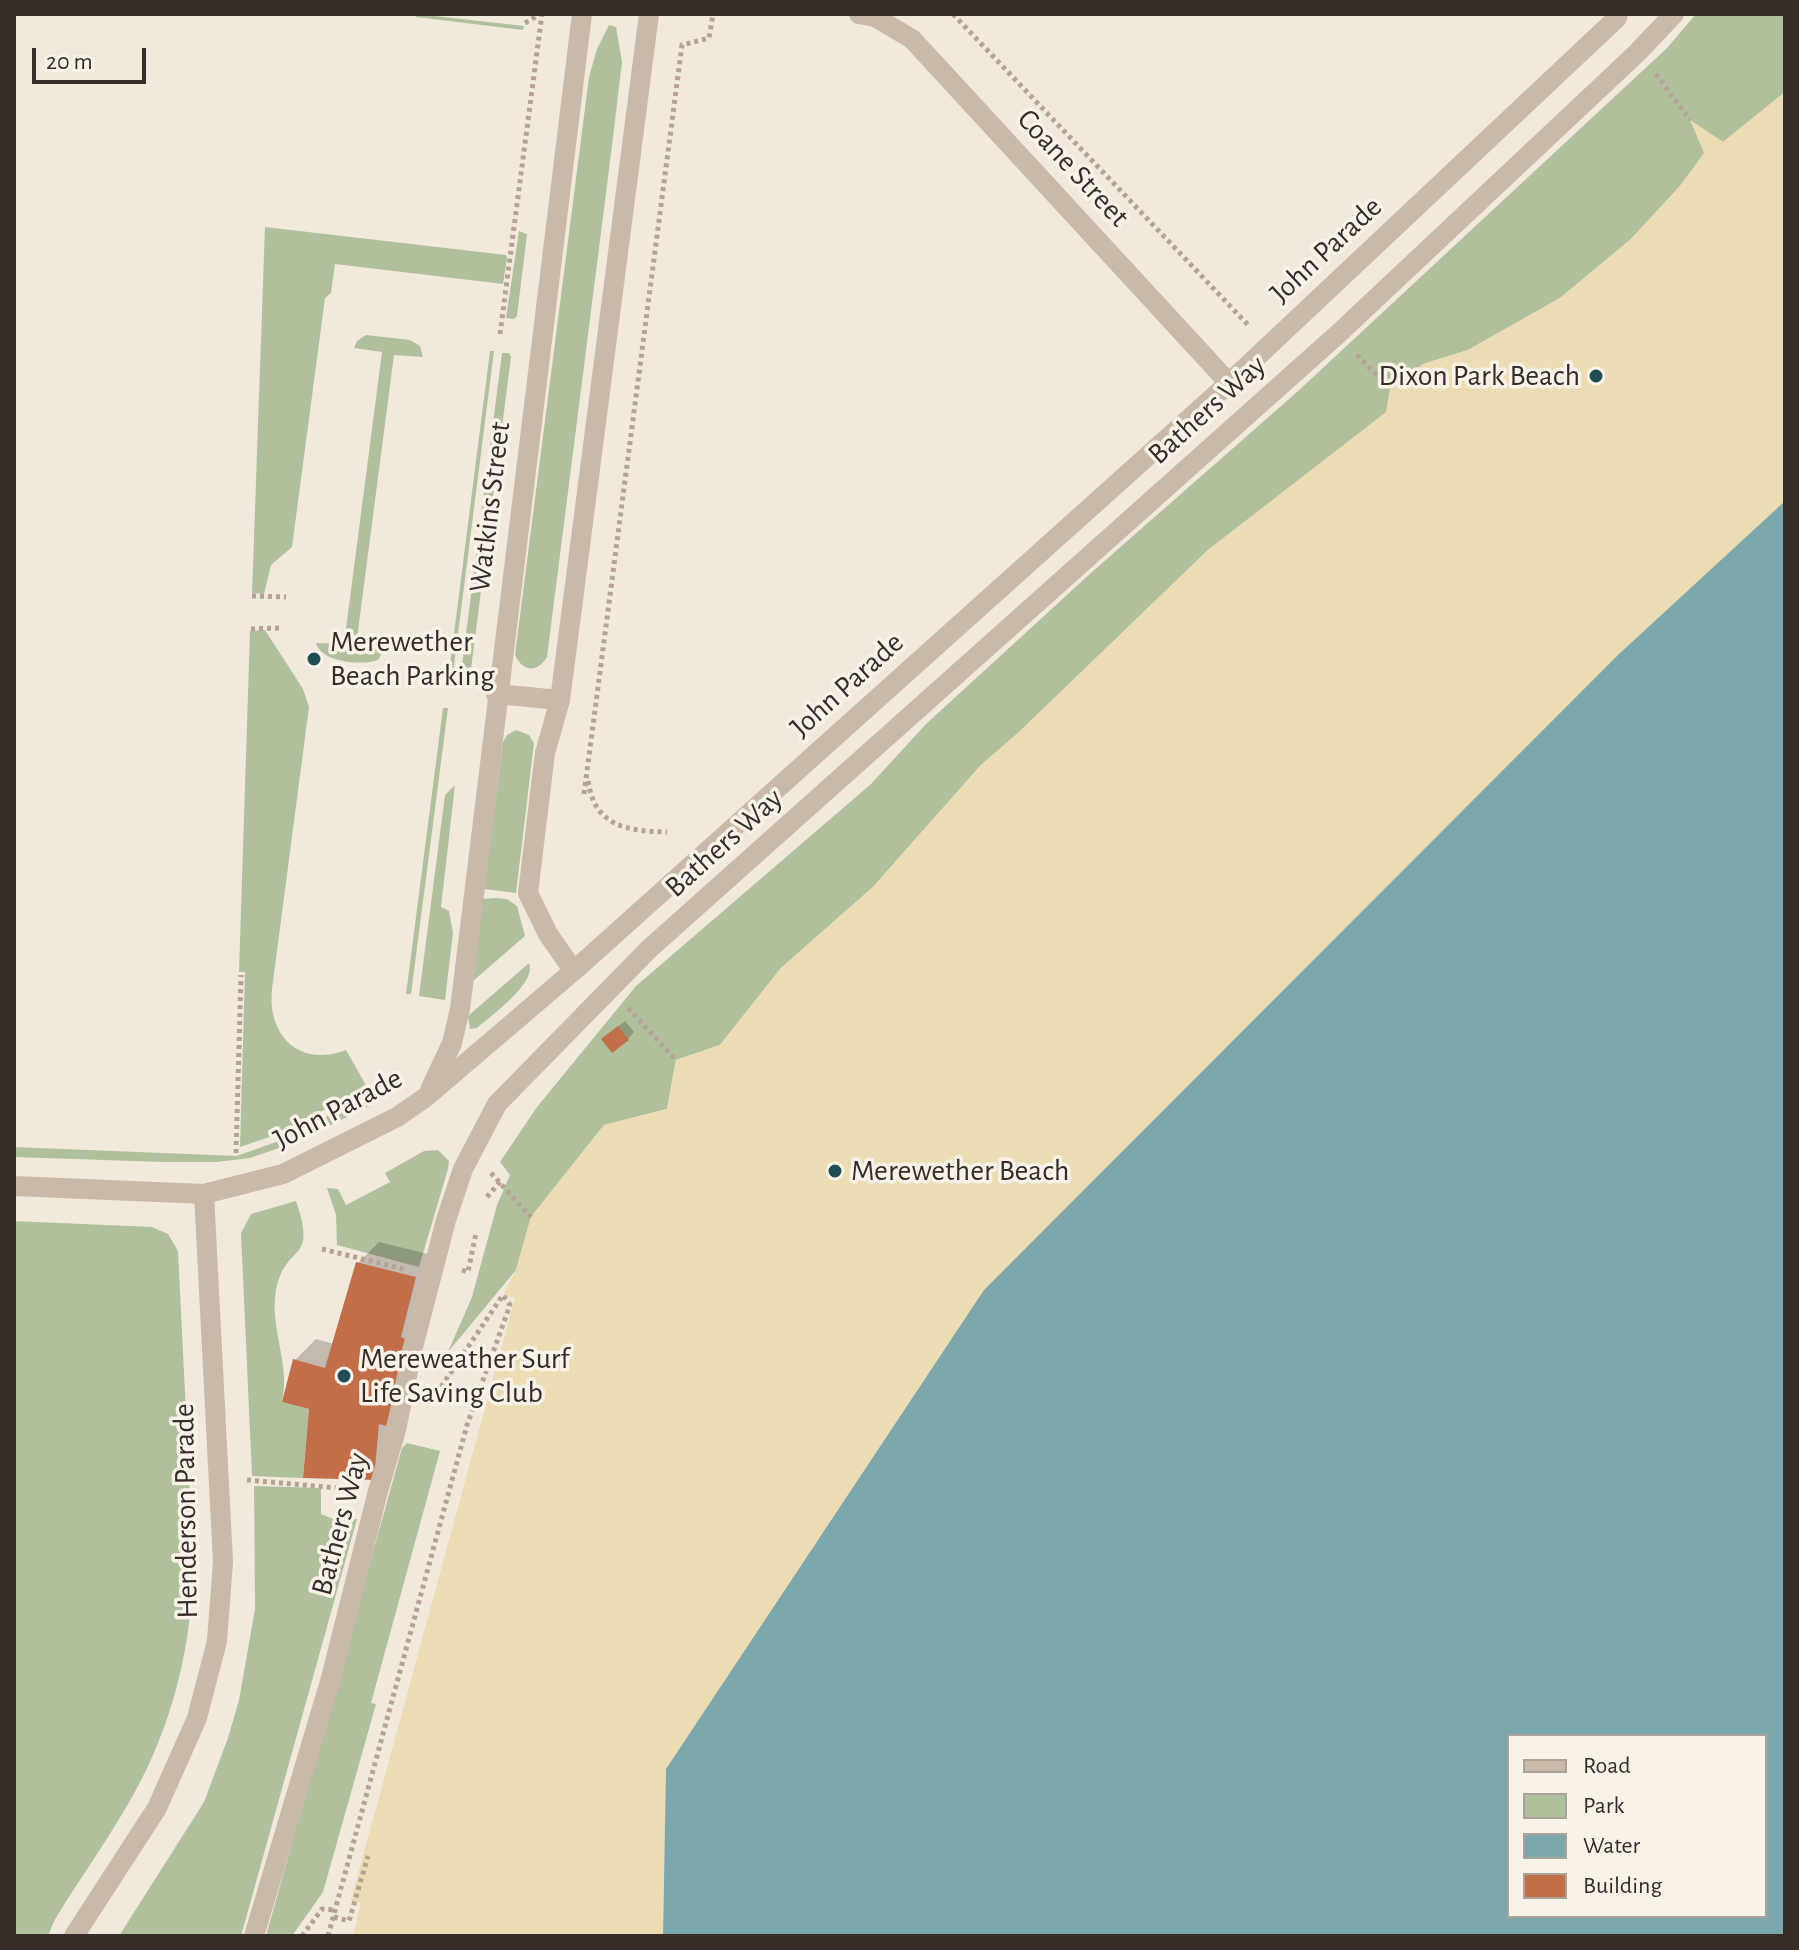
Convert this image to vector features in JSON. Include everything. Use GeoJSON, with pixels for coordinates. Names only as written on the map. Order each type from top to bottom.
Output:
{"type":"FeatureCollection","features":[{"type":"Feature","properties":{"kind":"street","name":"Watkins Street"},"geometry":{"type":"LineString","coordinates":[[426,1097],[452,1043],[460,1009],[496,694],[582,14]]}},
{"type":"Feature","properties":{"kind":"street"},"geometry":{"type":"LineString","coordinates":[[573,970],[548,934],[528,893],[545,753],[560,700],[649,14]]}},
{"type":"Feature","properties":{"kind":"street","name":"Coane Street"},"geometry":{"type":"LineString","coordinates":[[859,14],[875,17],[912,39],[1229,383]]}},
{"type":"Feature","properties":{"kind":"street","name":"John Parade"},"geometry":{"type":"LineString","coordinates":[[14,1186],[204,1194],[283,1174],[397,1117],[426,1097],[573,970],[1229,383],[1618,14]]}},
{"type":"Feature","properties":{"kind":"street","name":"Bathers Way"},"geometry":{"type":"LineString","coordinates":[[254,1936],[331,1678],[396,1430],[412,1351],[446,1220],[463,1169],[497,1104],[649,949],[1338,334],[1637,53],[1674,14]]}},
{"type":"Feature","properties":{"kind":"street"},"geometry":{"type":"LineString","coordinates":[[496,694],[560,700]]}},
{"type":"Feature","properties":{"kind":"street","name":"Henderson Parade"},"geometry":{"type":"LineString","coordinates":[[74,1936],[157,1808],[197,1718],[217,1641],[223,1562],[204,1194]]}},
{"type":"Feature","properties":{"kind":"path"},"geometry":{"type":"LineString","coordinates":[[525,23],[541,14]]}},
{"type":"Feature","properties":{"kind":"path"},"geometry":{"type":"LineString","coordinates":[[500,334],[541,14]]}},
{"type":"Feature","properties":{"kind":"path"},"geometry":{"type":"LineString","coordinates":[[584,794],[682,45],[709,38],[713,14]]}},
{"type":"Feature","properties":{"kind":"path"},"geometry":{"type":"LineString","coordinates":[[953,14],[1267,347]]}},
{"type":"Feature","properties":{"kind":"path"},"geometry":{"type":"LineString","coordinates":[[1667,86],[1690,120]]}},
{"type":"Feature","properties":{"kind":"path"},"geometry":{"type":"LineString","coordinates":[[1365,364],[1390,389]]}},
{"type":"Feature","properties":{"kind":"path"},"geometry":{"type":"LineString","coordinates":[[252,596],[286,597]]}},
{"type":"Feature","properties":{"kind":"path"},"geometry":{"type":"LineString","coordinates":[[251,629],[282,628]]}},
{"type":"Feature","properties":{"kind":"path"},"geometry":{"type":"LineString","coordinates":[[586,772],[591,797],[607,819],[639,831],[667,832]]}},
{"type":"Feature","properties":{"kind":"path"},"geometry":{"type":"LineString","coordinates":[[236,1153],[241,975]]}},
{"type":"Feature","properties":{"kind":"path"},"geometry":{"type":"LineString","coordinates":[[621,1001],[676,1060]]}},
{"type":"Feature","properties":{"kind":"path"},"geometry":{"type":"LineString","coordinates":[[488,1169],[531,1217]]}},
{"type":"Feature","properties":{"kind":"path"},"geometry":{"type":"LineString","coordinates":[[484,1200],[500,1182]]}},
{"type":"Feature","properties":{"kind":"path"},"geometry":{"type":"LineString","coordinates":[[457,1269],[468,1272],[478,1221]]}},
{"type":"Feature","properties":{"kind":"path"},"geometry":{"type":"LineString","coordinates":[[322,1249],[431,1276]]}},
{"type":"Feature","properties":{"kind":"path"},"geometry":{"type":"LineString","coordinates":[[328,1936],[467,1425],[510,1305],[503,1295],[422,1414],[396,1430]]}},
{"type":"Feature","properties":{"kind":"path"},"geometry":{"type":"LineString","coordinates":[[246,1480],[350,1489]]}},
{"type":"Feature","properties":{"kind":"path"},"geometry":{"type":"LineString","coordinates":[[302,1936],[322,1909],[349,1921],[368,1856]]}},
{"type":"Feature","properties":{"kind":"green space"},"geometry":{"type":"Polygon","coordinates":[[[417,14],[524,26],[523,30],[416,17],[417,14]]]}},
{"type":"Feature","properties":{"kind":"green space"},"geometry":{"type":"Polygon","coordinates":[[[1696,14],[1785,14],[1785,92],[1723,142],[1691,121],[1705,153],[1680,186],[1631,239],[1560,298],[1468,350],[1423,364],[1390,389],[1387,412],[1208,550],[981,765],[873,887],[781,968],[720,1045],[676,1060],[667,1109],[604,1125],[531,1217],[516,1270],[448,1352],[472,1297],[497,1205],[510,1175],[500,1162],[537,1107],[636,986],[871,784],[926,724],[1092,572],[1297,392],[1667,48],[1696,14]]]}},
{"type":"Feature","properties":{"kind":"green space"},"geometry":{"type":"Polygon","coordinates":[[[609,25],[616,27],[622,62],[612,146],[547,657],[539,666],[530,668],[522,665],[515,655],[589,77],[597,49],[609,25]]]}},
{"type":"Feature","properties":{"kind":"green space"},"geometry":{"type":"Polygon","coordinates":[[[265,227],[506,255],[507,258],[503,284],[335,264],[331,293],[325,298],[292,547],[271,565],[264,594],[252,593],[265,227]]]}},
{"type":"Feature","properties":{"kind":"green space"},"geometry":{"type":"Polygon","coordinates":[[[519,231],[527,234],[517,316],[514,319],[506,318],[519,231]]]}},
{"type":"Feature","properties":{"kind":"green space"},"geometry":{"type":"Polygon","coordinates":[[[366,335],[410,340],[420,346],[423,357],[394,355],[356,646],[384,650],[378,660],[362,663],[325,655],[316,643],[344,644],[382,352],[354,348],[357,341],[366,335]]]}},
{"type":"Feature","properties":{"kind":"green space"},"geometry":{"type":"Polygon","coordinates":[[[490,351],[494,351],[453,673],[449,673],[490,351]]]}},
{"type":"Feature","properties":{"kind":"green space"},"geometry":{"type":"Polygon","coordinates":[[[502,353],[509,353],[511,357],[471,669],[464,675],[461,673],[502,353]]]}},
{"type":"Feature","properties":{"kind":"green space"},"geometry":{"type":"Polygon","coordinates":[[[265,630],[303,689],[309,707],[272,989],[275,1021],[281,1034],[301,1051],[314,1055],[346,1050],[367,1087],[281,1133],[240,1147],[245,972],[239,972],[250,631],[265,630]]]}},
{"type":"Feature","properties":{"kind":"green space"},"geometry":{"type":"Polygon","coordinates":[[[443,708],[448,708],[411,994],[406,994],[443,708]]]}},
{"type":"Feature","properties":{"kind":"green space"},"geometry":{"type":"Polygon","coordinates":[[[516,730],[529,735],[534,743],[516,893],[484,889],[503,742],[507,735],[516,730]]]}},
{"type":"Feature","properties":{"kind":"green space"},"geometry":{"type":"Polygon","coordinates":[[[455,785],[441,907],[449,911],[453,933],[445,1000],[419,996],[445,795],[455,785]]]}},
{"type":"Feature","properties":{"kind":"green space"},"geometry":{"type":"Polygon","coordinates":[[[483,899],[507,899],[517,906],[525,936],[473,981],[483,899]]]}},
{"type":"Feature","properties":{"kind":"green space"},"geometry":{"type":"Polygon","coordinates":[[[529,963],[530,971],[520,989],[477,1028],[470,1029],[468,1016],[529,963]]]}},
{"type":"Feature","properties":{"kind":"green space"},"geometry":{"type":"Polygon","coordinates":[[[371,1093],[377,1102],[299,1141],[250,1158],[216,1162],[163,1162],[14,1157],[14,1147],[237,1156],[284,1139],[371,1093]]]}},
{"type":"Feature","properties":{"kind":"green space"},"geometry":{"type":"Polygon","coordinates":[[[438,1150],[449,1161],[448,1169],[419,1267],[337,1245],[336,1215],[327,1188],[338,1189],[346,1205],[390,1182],[385,1173],[424,1151],[438,1150]]]}},
{"type":"Feature","properties":{"kind":"green space"},"geometry":{"type":"Polygon","coordinates":[[[296,1201],[304,1235],[298,1251],[281,1275],[276,1290],[275,1318],[284,1374],[282,1402],[309,1409],[303,1478],[252,1476],[241,1233],[251,1214],[296,1201]]]}},
{"type":"Feature","properties":{"kind":"green space"},"geometry":{"type":"Polygon","coordinates":[[[14,1221],[152,1227],[168,1234],[178,1251],[193,1555],[191,1608],[183,1662],[160,1739],[128,1804],[54,1921],[48,1936],[14,1936],[14,1221]]]}},
{"type":"Feature","properties":{"kind":"green space"},"geometry":{"type":"Polygon","coordinates":[[[407,1443],[440,1451],[371,1703],[376,1704],[323,1892],[292,1936],[266,1936],[402,1448],[407,1443]]]}},
{"type":"Feature","properties":{"kind":"green space"},"geometry":{"type":"Polygon","coordinates":[[[254,1486],[321,1488],[321,1514],[333,1519],[357,1519],[241,1936],[119,1936],[204,1802],[228,1738],[239,1700],[255,1609],[254,1486]]]}},
{"type":"Feature","properties":{"kind":"sand","name":"Merewether Beach"},"geometry":{"type":"Polygon","coordinates":[[[1785,92],[1785,501],[1619,654],[666,1769],[663,1936],[353,1936],[361,1903],[351,1900],[515,1298],[503,1295],[516,1270],[531,1217],[604,1125],[667,1109],[676,1060],[720,1045],[781,968],[873,887],[981,765],[1208,550],[1386,412],[1390,389],[1423,364],[1468,350],[1560,298],[1631,239],[1680,186],[1704,153],[1690,120],[1723,142],[1785,92]]]}},
{"type":"Feature","properties":{"kind":"water"},"geometry":{"type":"Polygon","coordinates":[[[1785,501],[1785,1936],[663,1936],[666,1769],[984,1290],[1619,654],[1785,501]]]}},
{"type":"Feature","properties":{"kind":"building"},"geometry":{"type":"Polygon","coordinates":[[[618,1026],[629,1040],[612,1053],[601,1039],[618,1026]]]}},
{"type":"Feature","properties":{"kind":"building","name":"Mereweather Surf Life Saving Club"},"geometry":{"type":"Polygon","coordinates":[[[356,1262],[416,1277],[401,1337],[410,1341],[386,1426],[379,1424],[374,1480],[303,1478],[309,1409],[282,1402],[293,1359],[325,1368],[356,1262]]]}},
{"type":"Feature","properties":{"kind":"place","name":"Dixon Park Beach"},"geometry":{"type":"Point","coordinates":[1596,376]}},
{"type":"Feature","properties":{"kind":"place","name":"Merewether Beach Parking"},"geometry":{"type":"Point","coordinates":[314,659]}},
{"type":"Feature","properties":{"kind":"place","name":"Merewether Beach"},"geometry":{"type":"Point","coordinates":[835,1171]}},
{"type":"Feature","properties":{"kind":"place","name":"Mereweather Surf Life Saving Club"},"geometry":{"type":"Point","coordinates":[344,1376]}}]}
